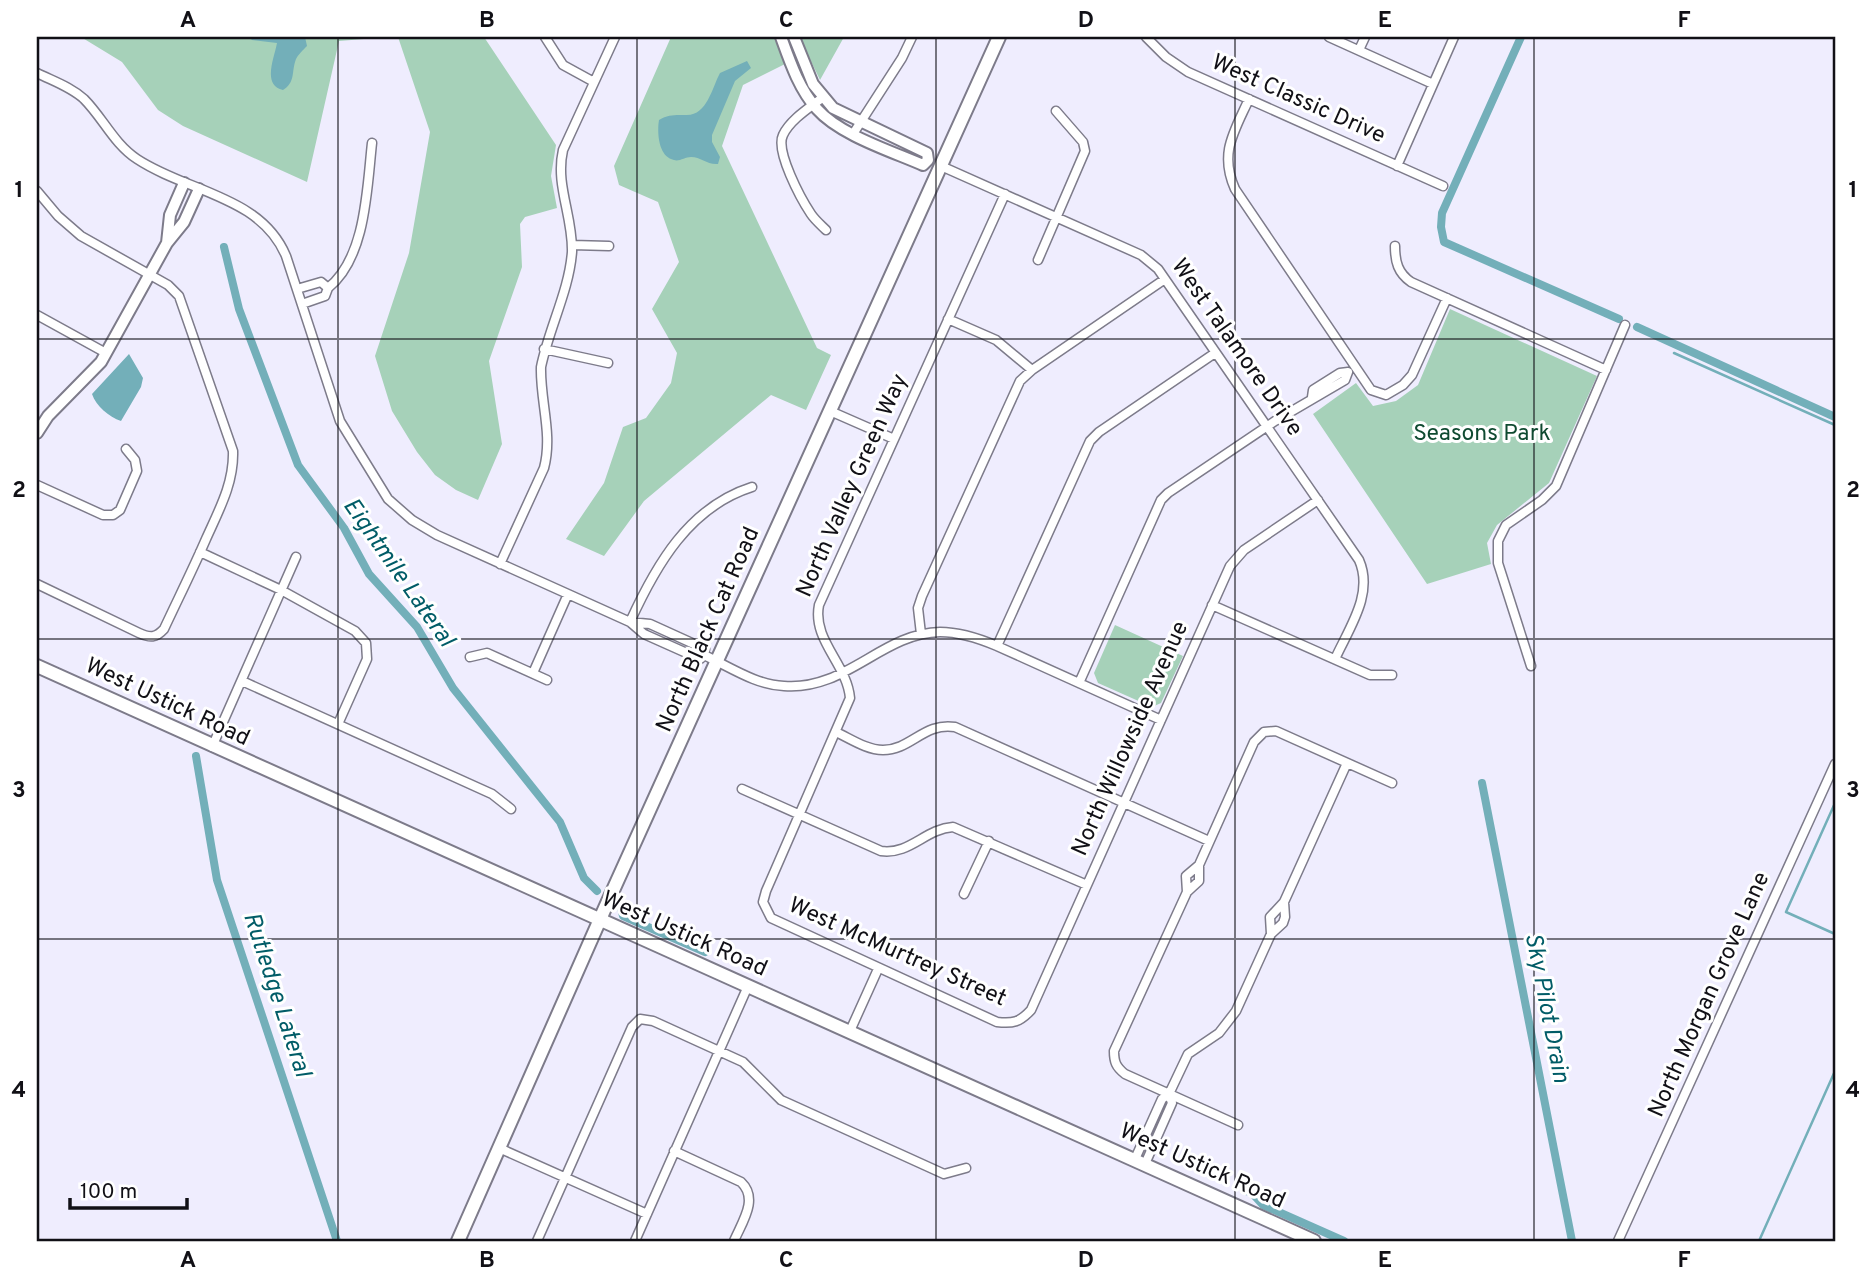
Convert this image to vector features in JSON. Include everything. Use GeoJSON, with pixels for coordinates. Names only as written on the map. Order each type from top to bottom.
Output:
{"type":"FeatureCollection","features":[{"type":"Feature","properties":{"kind":"main road","name":"North Black Cat Road"},"geometry":{"type":"LineString","coordinates":[[458,1241],[999,37]]}},
{"type":"Feature","properties":{"kind":"main road","name":"West Ustick Road"},"geometry":{"type":"LineString","coordinates":[[37,666],[1314,1241]]}},
{"type":"Feature","properties":{"kind":"street"},"geometry":{"type":"LineString","coordinates":[[545,37],[563,65],[594,82]]}},
{"type":"Feature","properties":{"kind":"street"},"geometry":{"type":"LineString","coordinates":[[500,564],[548,454],[540,382],[544,349],[567,280],[572,245],[570,221],[560,177],[560,162],[615,37]]}},
{"type":"Feature","properties":{"kind":"street"},"geometry":{"type":"LineString","coordinates":[[781,37],[793,69],[818,101],[927,153],[928,160]]}},
{"type":"Feature","properties":{"kind":"street"},"geometry":{"type":"LineString","coordinates":[[794,37],[826,118],[853,134],[923,164],[928,160]]}},
{"type":"Feature","properties":{"kind":"street"},"geometry":{"type":"LineString","coordinates":[[853,134],[902,58],[912,37]]}},
{"type":"Feature","properties":{"kind":"street","name":"West Classic Drive"},"geometry":{"type":"LineString","coordinates":[[1146,37],[1177,65],[1443,186]]}},
{"type":"Feature","properties":{"kind":"street"},"geometry":{"type":"LineString","coordinates":[[1329,37],[1433,84]]}},
{"type":"Feature","properties":{"kind":"street"},"geometry":{"type":"LineString","coordinates":[[1359,50],[1365,37]]}},
{"type":"Feature","properties":{"kind":"street"},"geometry":{"type":"LineString","coordinates":[[1397,166],[1454,37]]}},
{"type":"Feature","properties":{"kind":"street"},"geometry":{"type":"LineString","coordinates":[[37,73],[82,98],[135,159],[245,209],[262,221],[282,247],[340,421],[379,487],[399,509],[426,530],[630,622],[644,634],[701,659],[704,655],[758,681],[783,687],[815,685],[844,674],[894,645],[921,634],[957,633],[997,646],[1161,720]]}},
{"type":"Feature","properties":{"kind":"street"},"geometry":{"type":"LineString","coordinates":[[1249,99],[1230,140],[1228,174],[1235,189],[1352,370],[1371,390],[1380,395],[1391,393],[1412,375],[1447,298]]}},
{"type":"Feature","properties":{"kind":"street"},"geometry":{"type":"LineString","coordinates":[[818,101],[785,131],[780,149],[811,215],[826,230]]}},
{"type":"Feature","properties":{"kind":"street"},"geometry":{"type":"LineString","coordinates":[[1038,260],[1085,151],[1083,142],[1056,111]]}},
{"type":"Feature","properties":{"kind":"street"},"geometry":{"type":"LineString","coordinates":[[302,304],[325,296],[328,288],[337,280],[355,245],[362,221],[372,143]]}},
{"type":"Feature","properties":{"kind":"street"},"geometry":{"type":"LineString","coordinates":[[928,160],[941,166]]}},
{"type":"Feature","properties":{"kind":"street","name":"West Talamore Drive"},"geometry":{"type":"LineString","coordinates":[[941,166],[1141,254],[1151,261],[1359,560],[1365,579],[1363,598],[1335,659]]}},
{"type":"Feature","properties":{"kind":"street"},"geometry":{"type":"LineString","coordinates":[[166,243],[170,215],[184,183]]}},
{"type":"Feature","properties":{"kind":"street"},"geometry":{"type":"LineString","coordinates":[[39,426],[94,371],[166,243],[184,222],[199,189]]}},
{"type":"Feature","properties":{"kind":"street"},"geometry":{"type":"LineString","coordinates":[[37,191],[72,230],[168,285],[179,296],[233,450],[230,482],[200,552],[164,629],[158,636],[148,637],[74,604],[37,584]]}},
{"type":"Feature","properties":{"kind":"street","name":"North Valley Green Way"},"geometry":{"type":"LineString","coordinates":[[766,911],[763,902],[766,891],[850,698],[849,685],[817,625],[818,605],[1006,194]]}},
{"type":"Feature","properties":{"kind":"street"},"geometry":{"type":"LineString","coordinates":[[572,245],[609,246]]}},
{"type":"Feature","properties":{"kind":"street"},"geometry":{"type":"LineString","coordinates":[[1395,246],[1395,259],[1405,278],[1606,370]]}},
{"type":"Feature","properties":{"kind":"street"},"geometry":{"type":"LineString","coordinates":[[921,634],[918,608],[926,584],[1020,381],[1032,369],[1165,279]]}},
{"type":"Feature","properties":{"kind":"street"},"geometry":{"type":"LineString","coordinates":[[297,289],[321,282],[328,288]]}},
{"type":"Feature","properties":{"kind":"street"},"geometry":{"type":"LineString","coordinates":[[37,315],[106,353]]}},
{"type":"Feature","properties":{"kind":"street"},"geometry":{"type":"LineString","coordinates":[[948,319],[996,340],[1032,369]]}},
{"type":"Feature","properties":{"kind":"street"},"geometry":{"type":"LineString","coordinates":[[1531,666],[1498,563],[1498,541],[1506,525],[1542,500],[1556,486],[1625,325]]}},
{"type":"Feature","properties":{"kind":"street"},"geometry":{"type":"LineString","coordinates":[[544,349],[608,363]]}},
{"type":"Feature","properties":{"kind":"street"},"geometry":{"type":"LineString","coordinates":[[997,646],[1090,441],[1099,432],[1215,353]]}},
{"type":"Feature","properties":{"kind":"street"},"geometry":{"type":"LineString","coordinates":[[1079,683],[1161,500],[1267,426],[1312,397],[1318,398],[1345,380],[1352,370]]}},
{"type":"Feature","properties":{"kind":"street"},"geometry":{"type":"LineString","coordinates":[[830,411],[894,439]]}},
{"type":"Feature","properties":{"kind":"street"},"geometry":{"type":"LineString","coordinates":[[37,485],[103,515],[113,515],[120,510],[137,471],[135,460],[126,449]]}},
{"type":"Feature","properties":{"kind":"street"},"geometry":{"type":"LineString","coordinates":[[630,622],[648,581],[684,532],[730,494],[752,487]]}},
{"type":"Feature","properties":{"kind":"street","name":"North Willowside Avenue"},"geometry":{"type":"LineString","coordinates":[[1016,1023],[1031,1010],[1230,566],[1237,556],[1318,500]]}},
{"type":"Feature","properties":{"kind":"street"},"geometry":{"type":"LineString","coordinates":[[200,552],[281,590],[355,631],[366,643],[367,659],[338,724]]}},
{"type":"Feature","properties":{"kind":"street"},"geometry":{"type":"LineString","coordinates":[[212,747],[296,558]]}},
{"type":"Feature","properties":{"kind":"street"},"geometry":{"type":"LineString","coordinates":[[533,673],[568,594]]}},
{"type":"Feature","properties":{"kind":"street"},"geometry":{"type":"LineString","coordinates":[[1212,605],[1370,675],[1392,675]]}},
{"type":"Feature","properties":{"kind":"street"},"geometry":{"type":"LineString","coordinates":[[470,657],[487,653],[547,680]]}},
{"type":"Feature","properties":{"kind":"street"},"geometry":{"type":"LineString","coordinates":[[242,681],[492,794],[511,809]]}},
{"type":"Feature","properties":{"kind":"street"},"geometry":{"type":"LineString","coordinates":[[836,732],[871,748],[885,750],[899,747],[942,724],[955,727],[1209,841]]}},
{"type":"Feature","properties":{"kind":"street"},"geometry":{"type":"LineString","coordinates":[[1186,892],[1199,881],[1199,865],[1209,841],[1254,742],[1264,732],[1276,731],[1392,783]]}},
{"type":"Feature","properties":{"kind":"street"},"geometry":{"type":"LineString","coordinates":[[1140,1161],[1172,1103],[1169,1094],[1188,1054],[1219,1033],[1231,1020],[1270,934],[1270,917],[1284,902],[1347,763]]}},
{"type":"Feature","properties":{"kind":"street","name":"North Morgan Grove Lane"},"geometry":{"type":"LineString","coordinates":[[1618,1241],[1835,764]]}},
{"type":"Feature","properties":{"kind":"street"},"geometry":{"type":"LineString","coordinates":[[742,789],[881,851],[893,853],[903,850],[942,827],[960,828],[1087,885]]}},
{"type":"Feature","properties":{"kind":"street"},"geometry":{"type":"LineString","coordinates":[[964,894],[989,841]]}},
{"type":"Feature","properties":{"kind":"street"},"geometry":{"type":"LineString","coordinates":[[1199,865],[1186,876],[1186,892],[1114,1051],[1114,1059],[1118,1069],[1238,1125]]}},
{"type":"Feature","properties":{"kind":"street"},"geometry":{"type":"LineString","coordinates":[[1270,934],[1286,917],[1284,902]]}},
{"type":"Feature","properties":{"kind":"street","name":"West McMurtrey Street"},"geometry":{"type":"LineString","coordinates":[[766,911],[780,923],[878,969],[997,1022],[1016,1023]]}},
{"type":"Feature","properties":{"kind":"street"},"geometry":{"type":"LineString","coordinates":[[850,1031],[878,969]]}},
{"type":"Feature","properties":{"kind":"street"},"geometry":{"type":"LineString","coordinates":[[635,1241],[748,986]]}},
{"type":"Feature","properties":{"kind":"street"},"geometry":{"type":"LineString","coordinates":[[537,1241],[632,1027],[640,1019],[653,1021],[743,1062],[781,1100],[944,1174],[966,1168]]}},
{"type":"Feature","properties":{"kind":"street"},"geometry":{"type":"LineString","coordinates":[[499,1148],[647,1214]]}},
{"type":"Feature","properties":{"kind":"street"},"geometry":{"type":"LineString","coordinates":[[674,1151],[741,1182],[750,1193],[750,1205],[734,1241]]}},
{"type":"Feature","properties":{"kind":"green space"},"geometry":{"type":"Polygon","coordinates":[[[81,37],[389,37],[339,41],[307,182],[183,126],[158,110],[122,62],[81,37]]]}},
{"type":"Feature","properties":{"kind":"green space"},"geometry":{"type":"Polygon","coordinates":[[[398,37],[484,37],[556,145],[551,176],[557,208],[525,217],[520,224],[522,267],[489,361],[502,444],[478,500],[456,490],[435,475],[417,452],[392,411],[375,356],[409,253],[430,132],[398,37]]]}},
{"type":"Feature","properties":{"kind":"green space"},"geometry":{"type":"Polygon","coordinates":[[[671,37],[844,37],[820,80],[807,53],[743,85],[722,146],[817,348],[831,355],[806,410],[771,395],[644,501],[604,556],[566,539],[604,483],[623,427],[646,418],[671,383],[677,353],[652,309],[679,262],[658,202],[619,185],[614,166],[671,37]]]}},
{"type":"Feature","properties":{"kind":"green space","name":"Seasons Park"},"geometry":{"type":"Polygon","coordinates":[[[1450,309],[1597,376],[1549,483],[1497,525],[1487,543],[1491,564],[1427,584],[1313,414],[1356,383],[1373,406],[1396,401],[1418,385],[1450,309]]]}},
{"type":"Feature","properties":{"kind":"green space"},"geometry":{"type":"Polygon","coordinates":[[[1115,625],[1183,656],[1161,703],[1152,707],[1098,683],[1094,673],[1115,625]]]}},
{"type":"Feature","properties":{"kind":"water"},"geometry":{"type":"Polygon","coordinates":[[[249,37],[305,37],[307,46],[296,59],[292,80],[283,90],[273,83],[271,77],[277,43],[252,40],[249,37]]]}},
{"type":"Feature","properties":{"kind":"water"},"geometry":{"type":"Polygon","coordinates":[[[747,61],[751,68],[735,81],[712,135],[712,142],[720,157],[718,164],[695,157],[676,160],[669,158],[660,143],[659,120],[699,111],[708,100],[720,73],[747,61]]]}},
{"type":"Feature","properties":{"kind":"water"},"geometry":{"type":"Polygon","coordinates":[[[129,354],[143,378],[141,387],[121,421],[104,410],[92,394],[129,354]]]}},
{"type":"Feature","properties":{"kind":"waterway"},"geometry":{"type":"LineString","coordinates":[[1521,37],[1442,213],[1444,242],[1619,319]]}},
{"type":"Feature","properties":{"kind":"waterway","name":"Eightmile Lateral"},"geometry":{"type":"LineString","coordinates":[[224,247],[239,309],[298,465],[344,528],[369,574],[417,627],[453,688],[560,822],[584,878],[597,891]]}},
{"type":"Feature","properties":{"kind":"waterway"},"geometry":{"type":"LineString","coordinates":[[1637,327],[1835,417]]}},
{"type":"Feature","properties":{"kind":"waterway"},"geometry":{"type":"LineString","coordinates":[[1674,353],[1835,425]]}},
{"type":"Feature","properties":{"kind":"waterway","name":"Rutledge Lateral"},"geometry":{"type":"LineString","coordinates":[[196,756],[217,880],[337,1241]]}},
{"type":"Feature","properties":{"kind":"waterway","name":"Sky Pilot Drain"},"geometry":{"type":"LineString","coordinates":[[1482,783],[1572,1241]]}},
{"type":"Feature","properties":{"kind":"waterway"},"geometry":{"type":"LineString","coordinates":[[1835,803],[1786,912],[1835,934]]}},
{"type":"Feature","properties":{"kind":"waterway","name":"Eightmile Lateral"},"geometry":{"type":"LineString","coordinates":[[621,908],[623,916],[705,952]]}},
{"type":"Feature","properties":{"kind":"waterway"},"geometry":{"type":"LineString","coordinates":[[1759,1241],[1835,1071]]}},
{"type":"Feature","properties":{"kind":"waterway","name":"Eightmile Lateral"},"geometry":{"type":"LineString","coordinates":[[1246,1191],[1251,1192],[1263,1205],[1344,1241]]}}]}
